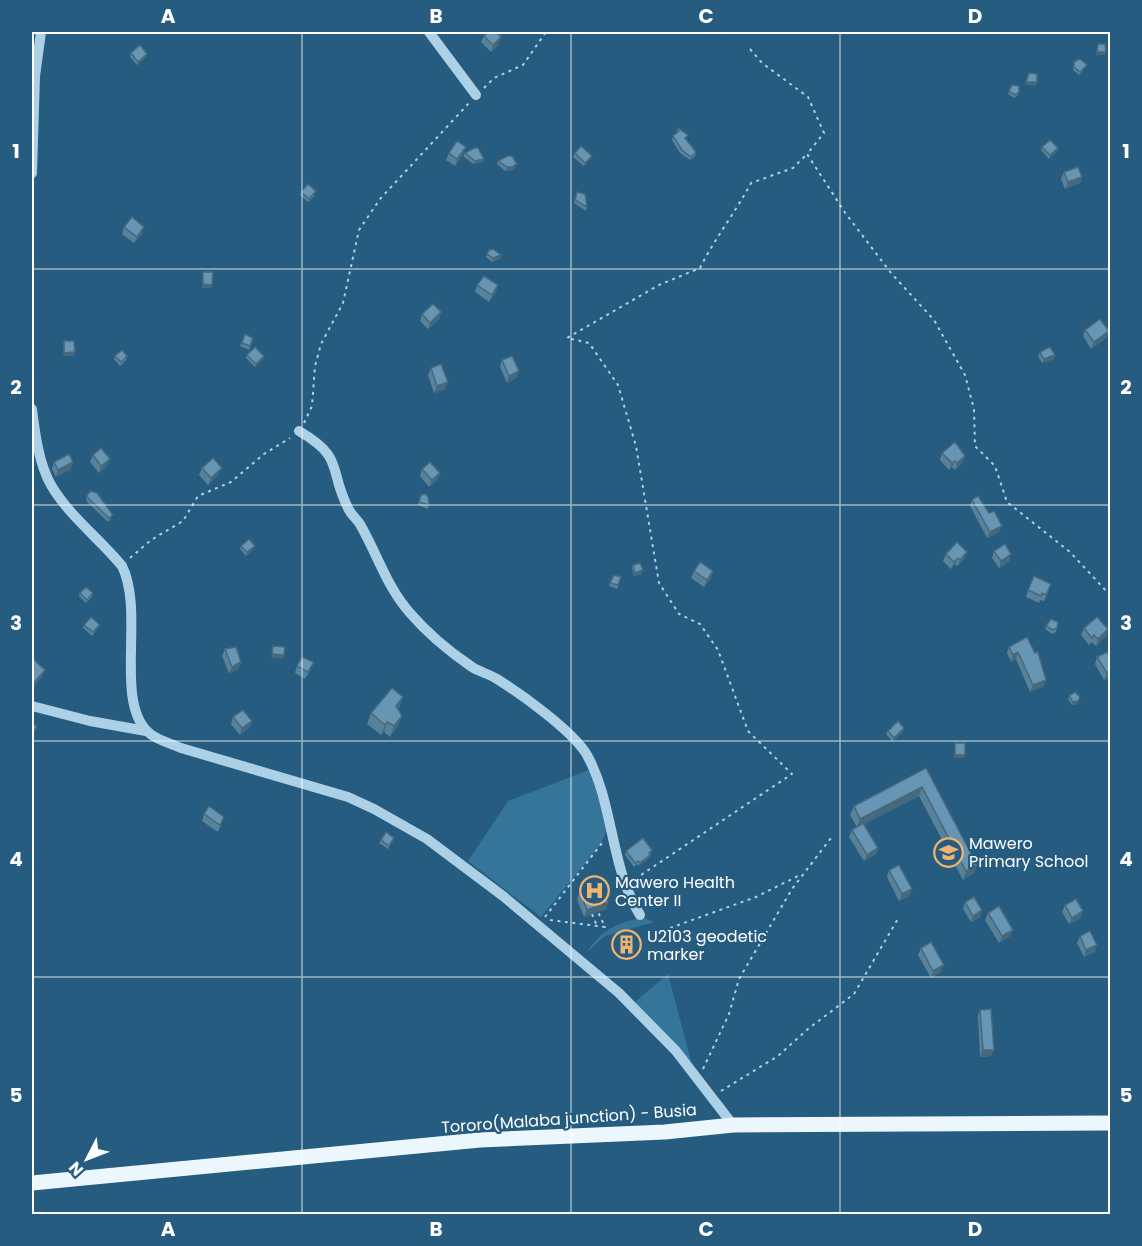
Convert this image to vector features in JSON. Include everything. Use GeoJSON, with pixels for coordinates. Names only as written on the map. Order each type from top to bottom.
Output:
{"type":"FeatureCollection","features":[{"type":"Feature","properties":{"kind":"main road","name":"Tororo(Malaba junction) - Busia"},"geometry":{"type":"LineString","coordinates":[[32,1183],[480,1140],[665,1132],[733,1125],[1110,1123]]}},
{"type":"Feature","properties":{"kind":"street"},"geometry":{"type":"LineString","coordinates":[[32,173],[35,76],[41,32]]}},
{"type":"Feature","properties":{"kind":"street"},"geometry":{"type":"LineString","coordinates":[[429,32],[476,95]]}},
{"type":"Feature","properties":{"kind":"street"},"geometry":{"type":"LineString","coordinates":[[32,409],[38,446],[50,483],[68,507],[123,568],[130,588],[133,610],[133,705],[146,730],[155,737],[181,748],[348,797],[427,839],[486,883],[596,973],[649,1022],[699,1077],[733,1125]]}},
{"type":"Feature","properties":{"kind":"street"},"geometry":{"type":"LineString","coordinates":[[298,431],[324,447],[340,481],[347,507],[360,524],[381,571],[410,613],[455,655],[504,684],[558,724],[578,744],[594,771],[625,886],[640,915]]}},
{"type":"Feature","properties":{"kind":"street"},"geometry":{"type":"LineString","coordinates":[[32,706],[90,721],[146,730]]}},
{"type":"Feature","properties":{"kind":"path"},"geometry":{"type":"LineString","coordinates":[[123,568],[151,540],[183,520],[198,496],[231,482],[264,454],[298,431],[312,406],[315,366],[321,344],[343,303],[359,230],[380,199],[476,95],[494,78],[522,65],[546,32]]}},
{"type":"Feature","properties":{"kind":"path"},"geometry":{"type":"LineString","coordinates":[[625,886],[792,774],[748,731],[718,650],[700,624],[679,614],[659,583],[636,446],[618,384],[589,343],[567,338],[659,285],[700,268],[711,245],[734,215],[750,183],[793,168],[825,133],[808,97],[762,63],[750,49]]}},
{"type":"Feature","properties":{"kind":"path"},"geometry":{"type":"LineString","coordinates":[[807,154],[846,214],[891,273],[934,320],[965,375],[974,409],[975,446],[995,466],[1007,502],[1070,552],[1110,595]]}},
{"type":"Feature","properties":{"kind":"path"},"geometry":{"type":"LineString","coordinates":[[598,912],[605,927],[543,919],[602,846],[610,825]]}},
{"type":"Feature","properties":{"kind":"path"},"geometry":{"type":"LineString","coordinates":[[699,1077],[729,1014],[739,979],[802,874],[831,838]]}},
{"type":"Feature","properties":{"kind":"path"},"geometry":{"type":"LineString","coordinates":[[670,928],[783,886],[802,874]]}},
{"type":"Feature","properties":{"kind":"path"},"geometry":{"type":"LineString","coordinates":[[592,914],[597,926]]}},
{"type":"Feature","properties":{"kind":"path"},"geometry":{"type":"LineString","coordinates":[[714,1096],[778,1056],[808,1029],[854,994],[899,917]]}},
{"type":"Feature","properties":{"kind":"shaded area"},"geometry":{"type":"Polygon","coordinates":[[[589,770],[608,827],[601,844],[541,917],[468,861],[508,801],[589,770]]]}},
{"type":"Feature","properties":{"kind":"shaded area"},"geometry":{"type":"Polygon","coordinates":[[[644,918],[654,922],[605,936],[587,952],[598,938],[611,928],[644,918]]]}},
{"type":"Feature","properties":{"kind":"shaded area"},"geometry":{"type":"Polygon","coordinates":[[[668,974],[692,1065],[635,1002],[668,974]]]}},
{"type":"Feature","properties":{"kind":"building"},"geometry":{"type":"Polygon","coordinates":[[[488,32],[496,32],[501,37],[493,45],[484,36],[488,32]]]}},
{"type":"Feature","properties":{"kind":"building"},"geometry":{"type":"Polygon","coordinates":[[[1098,44],[1105,44],[1106,52],[1097,52],[1098,44]]]}},
{"type":"Feature","properties":{"kind":"building"},"geometry":{"type":"Polygon","coordinates":[[[140,45],[147,54],[138,62],[131,53],[140,45]]]}},
{"type":"Feature","properties":{"kind":"building"},"geometry":{"type":"Polygon","coordinates":[[[1080,59],[1087,65],[1080,72],[1074,67],[1074,62],[1080,59]]]}},
{"type":"Feature","properties":{"kind":"building"},"geometry":{"type":"Polygon","coordinates":[[[1029,73],[1037,74],[1037,82],[1026,82],[1029,73]]]}},
{"type":"Feature","properties":{"kind":"building"},"geometry":{"type":"Polygon","coordinates":[[[1012,85],[1019,86],[1019,92],[1015,95],[1009,91],[1012,85]]]}},
{"type":"Feature","properties":{"kind":"building"},"geometry":{"type":"Polygon","coordinates":[[[678,128],[688,135],[685,138],[696,152],[691,157],[682,150],[673,136],[679,131],[678,128]]]}},
{"type":"Feature","properties":{"kind":"building"},"geometry":{"type":"Polygon","coordinates":[[[1050,140],[1058,148],[1050,155],[1042,147],[1050,140]]]}},
{"type":"Feature","properties":{"kind":"building"},"geometry":{"type":"Polygon","coordinates":[[[457,141],[466,147],[457,159],[449,153],[457,141]]]}},
{"type":"Feature","properties":{"kind":"building"},"geometry":{"type":"Polygon","coordinates":[[[581,146],[592,156],[585,163],[575,153],[581,146]]]}},
{"type":"Feature","properties":{"kind":"building"},"geometry":{"type":"Polygon","coordinates":[[[478,148],[484,159],[475,161],[465,153],[478,148]]]}},
{"type":"Feature","properties":{"kind":"building"},"geometry":{"type":"Polygon","coordinates":[[[512,156],[517,164],[507,167],[498,161],[512,156]]]}},
{"type":"Feature","properties":{"kind":"building"},"geometry":{"type":"Polygon","coordinates":[[[1078,167],[1082,177],[1068,182],[1064,172],[1078,167]]]}},
{"type":"Feature","properties":{"kind":"building"},"geometry":{"type":"Polygon","coordinates":[[[308,184],[316,191],[309,199],[301,192],[308,184]]]}},
{"type":"Feature","properties":{"kind":"building"},"geometry":{"type":"Polygon","coordinates":[[[577,192],[585,194],[587,207],[575,200],[577,192]]]}},
{"type":"Feature","properties":{"kind":"building"},"geometry":{"type":"Polygon","coordinates":[[[132,217],[144,227],[137,237],[124,227],[132,217]]]}},
{"type":"Feature","properties":{"kind":"building"},"geometry":{"type":"Polygon","coordinates":[[[493,249],[501,255],[493,258],[487,254],[493,249]]]}},
{"type":"Feature","properties":{"kind":"building"},"geometry":{"type":"Polygon","coordinates":[[[203,272],[213,272],[212,285],[203,284],[203,272]]]}},
{"type":"Feature","properties":{"kind":"building"},"geometry":{"type":"Polygon","coordinates":[[[484,276],[498,285],[492,295],[477,285],[484,276]]]}},
{"type":"Feature","properties":{"kind":"building"},"geometry":{"type":"Polygon","coordinates":[[[433,304],[441,312],[430,323],[422,314],[433,304]]]}},
{"type":"Feature","properties":{"kind":"building"},"geometry":{"type":"Polygon","coordinates":[[[1100,319],[1109,331],[1094,342],[1085,330],[1100,319]]]}},
{"type":"Feature","properties":{"kind":"building"},"geometry":{"type":"Polygon","coordinates":[[[245,334],[253,338],[250,346],[242,343],[245,334]]]}},
{"type":"Feature","properties":{"kind":"building"},"geometry":{"type":"Polygon","coordinates":[[[64,341],[74,341],[75,352],[64,353],[64,341]]]}},
{"type":"Feature","properties":{"kind":"building"},"geometry":{"type":"Polygon","coordinates":[[[255,347],[264,356],[256,364],[247,355],[255,347]]]}},
{"type":"Feature","properties":{"kind":"building"},"geometry":{"type":"Polygon","coordinates":[[[1050,347],[1055,355],[1044,359],[1040,352],[1050,347]]]}},
{"type":"Feature","properties":{"kind":"building"},"geometry":{"type":"Polygon","coordinates":[[[122,350],[127,356],[121,362],[115,356],[122,350]]]}},
{"type":"Feature","properties":{"kind":"building"},"geometry":{"type":"Polygon","coordinates":[[[512,356],[519,371],[509,376],[502,360],[512,356]]]}},
{"type":"Feature","properties":{"kind":"building"},"geometry":{"type":"Polygon","coordinates":[[[441,364],[448,382],[437,386],[431,368],[441,364]]]}},
{"type":"Feature","properties":{"kind":"building"},"geometry":{"type":"Polygon","coordinates":[[[955,442],[965,456],[957,463],[955,461],[952,463],[942,453],[955,442]]]}},
{"type":"Feature","properties":{"kind":"building"},"geometry":{"type":"Polygon","coordinates":[[[101,448],[110,459],[101,466],[93,455],[101,448]]]}},
{"type":"Feature","properties":{"kind":"building"},"geometry":{"type":"Polygon","coordinates":[[[69,454],[73,462],[58,470],[54,462],[69,454]]]}},
{"type":"Feature","properties":{"kind":"building"},"geometry":{"type":"Polygon","coordinates":[[[213,458],[222,468],[211,478],[202,468],[213,458]]]}},
{"type":"Feature","properties":{"kind":"building"},"geometry":{"type":"Polygon","coordinates":[[[430,462],[440,473],[432,480],[422,469],[430,462]]]}},
{"type":"Feature","properties":{"kind":"building"},"geometry":{"type":"Polygon","coordinates":[[[91,491],[97,493],[113,515],[109,518],[88,498],[87,495],[91,491]]]}},
{"type":"Feature","properties":{"kind":"building"},"geometry":{"type":"Polygon","coordinates":[[[426,494],[429,505],[419,502],[421,495],[426,494]]]}},
{"type":"Feature","properties":{"kind":"building"},"geometry":{"type":"Polygon","coordinates":[[[978,496],[989,513],[994,511],[1002,526],[990,532],[972,500],[978,496]]]}},
{"type":"Feature","properties":{"kind":"building"},"geometry":{"type":"Polygon","coordinates":[[[249,539],[255,546],[247,552],[241,546],[249,539]]]}},
{"type":"Feature","properties":{"kind":"building"},"geometry":{"type":"Polygon","coordinates":[[[957,542],[967,552],[960,560],[958,558],[954,562],[946,554],[957,542]]]}},
{"type":"Feature","properties":{"kind":"building"},"geometry":{"type":"Polygon","coordinates":[[[1005,544],[1011,554],[1001,561],[994,551],[1005,544]]]}},
{"type":"Feature","properties":{"kind":"building"},"geometry":{"type":"Polygon","coordinates":[[[700,562],[713,571],[707,580],[694,571],[700,562]]]}},
{"type":"Feature","properties":{"kind":"building"},"geometry":{"type":"Polygon","coordinates":[[[640,563],[643,570],[635,573],[633,565],[640,563]]]}},
{"type":"Feature","properties":{"kind":"building"},"geometry":{"type":"Polygon","coordinates":[[[614,575],[621,577],[618,585],[610,583],[614,575]]]}},
{"type":"Feature","properties":{"kind":"building"},"geometry":{"type":"Polygon","coordinates":[[[1034,576],[1051,584],[1046,595],[1042,593],[1041,596],[1028,590],[1034,576]]]}},
{"type":"Feature","properties":{"kind":"building"},"geometry":{"type":"Polygon","coordinates":[[[86,587],[93,593],[87,600],[80,593],[86,587]]]}},
{"type":"Feature","properties":{"kind":"building"},"geometry":{"type":"Polygon","coordinates":[[[91,617],[100,625],[93,632],[84,625],[91,617]]]}},
{"type":"Feature","properties":{"kind":"building"},"geometry":{"type":"Polygon","coordinates":[[[1097,617],[1108,629],[1098,639],[1094,635],[1092,638],[1084,628],[1097,617]]]}},
{"type":"Feature","properties":{"kind":"building"},"geometry":{"type":"Polygon","coordinates":[[[1051,619],[1058,622],[1057,628],[1053,630],[1046,626],[1051,619]]]}},
{"type":"Feature","properties":{"kind":"building"},"geometry":{"type":"Polygon","coordinates":[[[1027,637],[1035,653],[1038,652],[1046,680],[1033,685],[1018,652],[1013,655],[1009,647],[1027,637]]]}},
{"type":"Feature","properties":{"kind":"building"},"geometry":{"type":"Polygon","coordinates":[[[273,646],[285,647],[284,655],[272,654],[273,646]]]}},
{"type":"Feature","properties":{"kind":"building"},"geometry":{"type":"Polygon","coordinates":[[[236,647],[241,662],[232,667],[225,649],[236,647]]]}},
{"type":"Feature","properties":{"kind":"building"},"geometry":{"type":"Polygon","coordinates":[[[1107,652],[1110,657],[1110,671],[1107,673],[1097,657],[1107,652]]]}},
{"type":"Feature","properties":{"kind":"building"},"geometry":{"type":"Polygon","coordinates":[[[302,657],[314,662],[308,672],[297,666],[302,657]]]}},
{"type":"Feature","properties":{"kind":"building"},"geometry":{"type":"Polygon","coordinates":[[[32,658],[45,670],[32,685],[32,658]]]}},
{"type":"Feature","properties":{"kind":"building"},"geometry":{"type":"Polygon","coordinates":[[[392,688],[403,697],[396,706],[402,716],[394,726],[387,722],[385,725],[371,713],[392,688]]]}},
{"type":"Feature","properties":{"kind":"building"},"geometry":{"type":"Polygon","coordinates":[[[1075,692],[1080,697],[1078,701],[1073,702],[1069,696],[1075,692]]]}},
{"type":"Feature","properties":{"kind":"building"},"geometry":{"type":"Polygon","coordinates":[[[243,710],[252,721],[242,728],[233,717],[243,710]]]}},
{"type":"Feature","properties":{"kind":"building"},"geometry":{"type":"Polygon","coordinates":[[[898,721],[904,728],[894,738],[888,731],[898,721]]]}},
{"type":"Feature","properties":{"kind":"building"},"geometry":{"type":"Polygon","coordinates":[[[32,724],[37,726],[32,735],[32,724]]]}},
{"type":"Feature","properties":{"kind":"building"},"geometry":{"type":"Polygon","coordinates":[[[955,743],[965,743],[965,755],[955,755],[955,743]]]}},
{"type":"Feature","properties":{"kind":"building"},"geometry":{"type":"Polygon","coordinates":[[[926,768],[977,865],[966,871],[922,787],[860,819],[854,806],[926,768]]]}},
{"type":"Feature","properties":{"kind":"building"},"geometry":{"type":"Polygon","coordinates":[[[209,806],[224,817],[220,825],[204,814],[209,806]]]}},
{"type":"Feature","properties":{"kind":"building"},"geometry":{"type":"Polygon","coordinates":[[[863,823],[878,848],[867,855],[852,830],[863,823]]]}},
{"type":"Feature","properties":{"kind":"building"},"geometry":{"type":"Polygon","coordinates":[[[386,832],[394,838],[389,846],[381,840],[386,832]]]}},
{"type":"Feature","properties":{"kind":"building"},"geometry":{"type":"Polygon","coordinates":[[[643,838],[652,850],[650,855],[640,863],[638,861],[635,863],[626,851],[643,838]]]}},
{"type":"Feature","properties":{"kind":"building"},"geometry":{"type":"Polygon","coordinates":[[[899,865],[912,889],[902,894],[889,870],[899,865]]]}},
{"type":"Feature","properties":{"kind":"building"},"geometry":{"type":"Polygon","coordinates":[[[601,884],[608,902],[587,910],[580,892],[601,884]]]}},
{"type":"Feature","properties":{"kind":"building"},"geometry":{"type":"Polygon","coordinates":[[[974,897],[982,910],[973,916],[965,902],[974,897]]]}},
{"type":"Feature","properties":{"kind":"building"},"geometry":{"type":"Polygon","coordinates":[[[1076,899],[1083,911],[1072,918],[1065,905],[1076,899]]]}},
{"type":"Feature","properties":{"kind":"building"},"geometry":{"type":"Polygon","coordinates":[[[999,906],[1013,930],[1002,936],[988,913],[999,906]]]}},
{"type":"Feature","properties":{"kind":"building"},"geometry":{"type":"Polygon","coordinates":[[[1090,931],[1097,945],[1086,950],[1080,936],[1090,931]]]}},
{"type":"Feature","properties":{"kind":"building"},"geometry":{"type":"Polygon","coordinates":[[[931,942],[944,965],[933,971],[921,948],[931,942]]]}},
{"type":"Feature","properties":{"kind":"building"},"geometry":{"type":"Polygon","coordinates":[[[991,1009],[994,1050],[983,1050],[980,1010],[991,1009]]]}},
{"type":"Feature","properties":{"kind":"place","name":"Mawero Primary School"},"geometry":{"type":"Point","coordinates":[948,852]}},
{"type":"Feature","properties":{"kind":"place","name":"Mawero Health Center II"},"geometry":{"type":"Point","coordinates":[594,891]}},
{"type":"Feature","properties":{"kind":"place","name":"U2103 geodetic marker"},"geometry":{"type":"Point","coordinates":[626,945]}}]}
